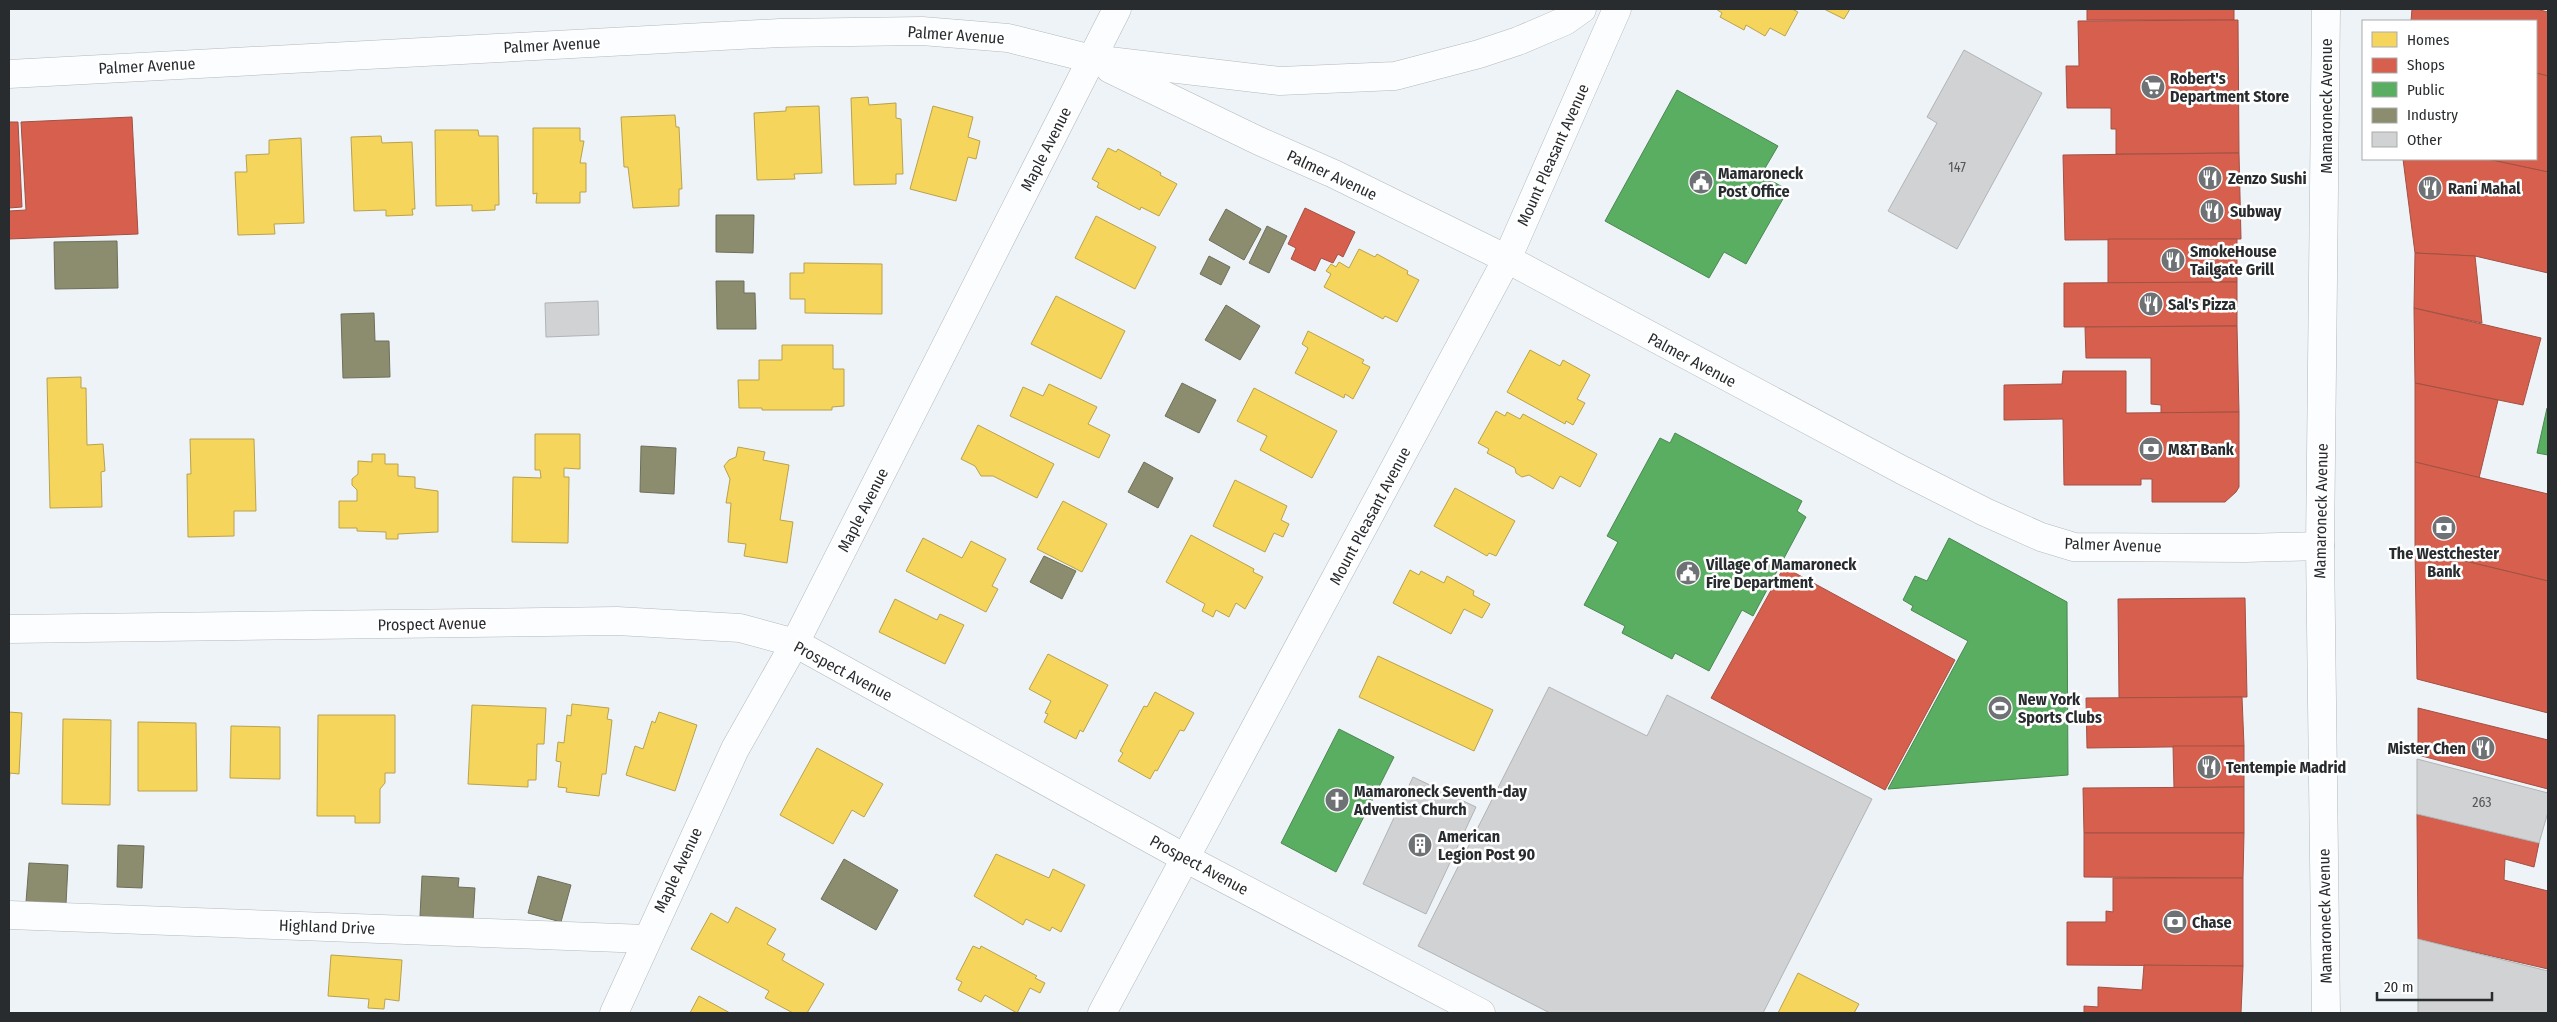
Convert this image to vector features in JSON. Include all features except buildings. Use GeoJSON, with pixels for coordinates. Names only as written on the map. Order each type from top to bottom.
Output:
{"type":"FeatureCollection","features":[{"type":"Feature","properties":{"kind":"street","name":"Maple Avenue"},"geometry":{"type":"LineString","coordinates":[[614,1013],[646,939],[735,749],[795,644],[1117,9]]}},
{"type":"Feature","properties":{"kind":"street","name":"Palmer Avenue"},"geometry":{"type":"LineString","coordinates":[[9,74],[780,33],[922,31],[1008,38],[1092,59],[1280,81],[1395,76],[1479,54],[1518,41],[1565,21],[1582,9]]}},
{"type":"Feature","properties":{"kind":"street","name":"Mount Pleasant Avenue"},"geometry":{"type":"LineString","coordinates":[[1102,1013],[1507,259],[1617,9]]}},
{"type":"Feature","properties":{"kind":"street","name":"Mamaroneck Avenue"},"geometry":{"type":"LineString","coordinates":[[2326,9],[2320,546],[2326,1013]]}},
{"type":"Feature","properties":{"kind":"street","name":"Palmer Avenue"},"geometry":{"type":"LineString","coordinates":[[1092,59],[1507,259],[1902,470],[1985,512],[2059,544],[2083,547],[2245,548],[2320,546]]}},
{"type":"Feature","properties":{"kind":"street","name":"Prospect Avenue"},"geometry":{"type":"LineString","coordinates":[[9,628],[617,621],[740,628],[795,644],[1185,858],[1481,1013]]}},
{"type":"Feature","properties":{"kind":"street","name":"Highland Drive"},"geometry":{"type":"LineString","coordinates":[[9,915],[646,939]]}},
{"type":"Feature","properties":{"kind":"place","name":"Robert's Department Store"},"geometry":{"type":"Point","coordinates":[2153,87]}},
{"type":"Feature","properties":{"kind":"place","name":"Zenzo Sushi"},"geometry":{"type":"Point","coordinates":[2210,178]}},
{"type":"Feature","properties":{"kind":"place","name":"Mamaroneck Post Office"},"geometry":{"type":"Point","coordinates":[1701,182]}},
{"type":"Feature","properties":{"kind":"place","name":"Rani Mahal"},"geometry":{"type":"Point","coordinates":[2430,188]}},
{"type":"Feature","properties":{"kind":"place","name":"Subway"},"geometry":{"type":"Point","coordinates":[2212,211]}},
{"type":"Feature","properties":{"kind":"place","name":"SmokeHouse Tailgate Grill"},"geometry":{"type":"Point","coordinates":[2173,260]}},
{"type":"Feature","properties":{"kind":"place","name":"Sal's Pizza"},"geometry":{"type":"Point","coordinates":[2151,304]}},
{"type":"Feature","properties":{"kind":"place","name":"M&T Bank"},"geometry":{"type":"Point","coordinates":[2151,449]}},
{"type":"Feature","properties":{"kind":"place","name":"The Westchester Bank"},"geometry":{"type":"Point","coordinates":[2444,528]}},
{"type":"Feature","properties":{"kind":"place","name":"Village of Mamaroneck Fire Department"},"geometry":{"type":"Point","coordinates":[1688,573]}},
{"type":"Feature","properties":{"kind":"place","name":"New York Sports Clubs"},"geometry":{"type":"Point","coordinates":[2000,708]}},
{"type":"Feature","properties":{"kind":"place","name":"Mister Chen"},"geometry":{"type":"Point","coordinates":[2483,748]}},
{"type":"Feature","properties":{"kind":"place","name":"Tentempie Madrid"},"geometry":{"type":"Point","coordinates":[2209,767]}},
{"type":"Feature","properties":{"kind":"place","name":"Mamaroneck Seventh-day Adventist Church"},"geometry":{"type":"Point","coordinates":[1337,800]}},
{"type":"Feature","properties":{"kind":"place","name":"American Legion Post 90"},"geometry":{"type":"Point","coordinates":[1420,845]}},
{"type":"Feature","properties":{"kind":"place","name":"Chase"},"geometry":{"type":"Point","coordinates":[2175,922]}}]}
